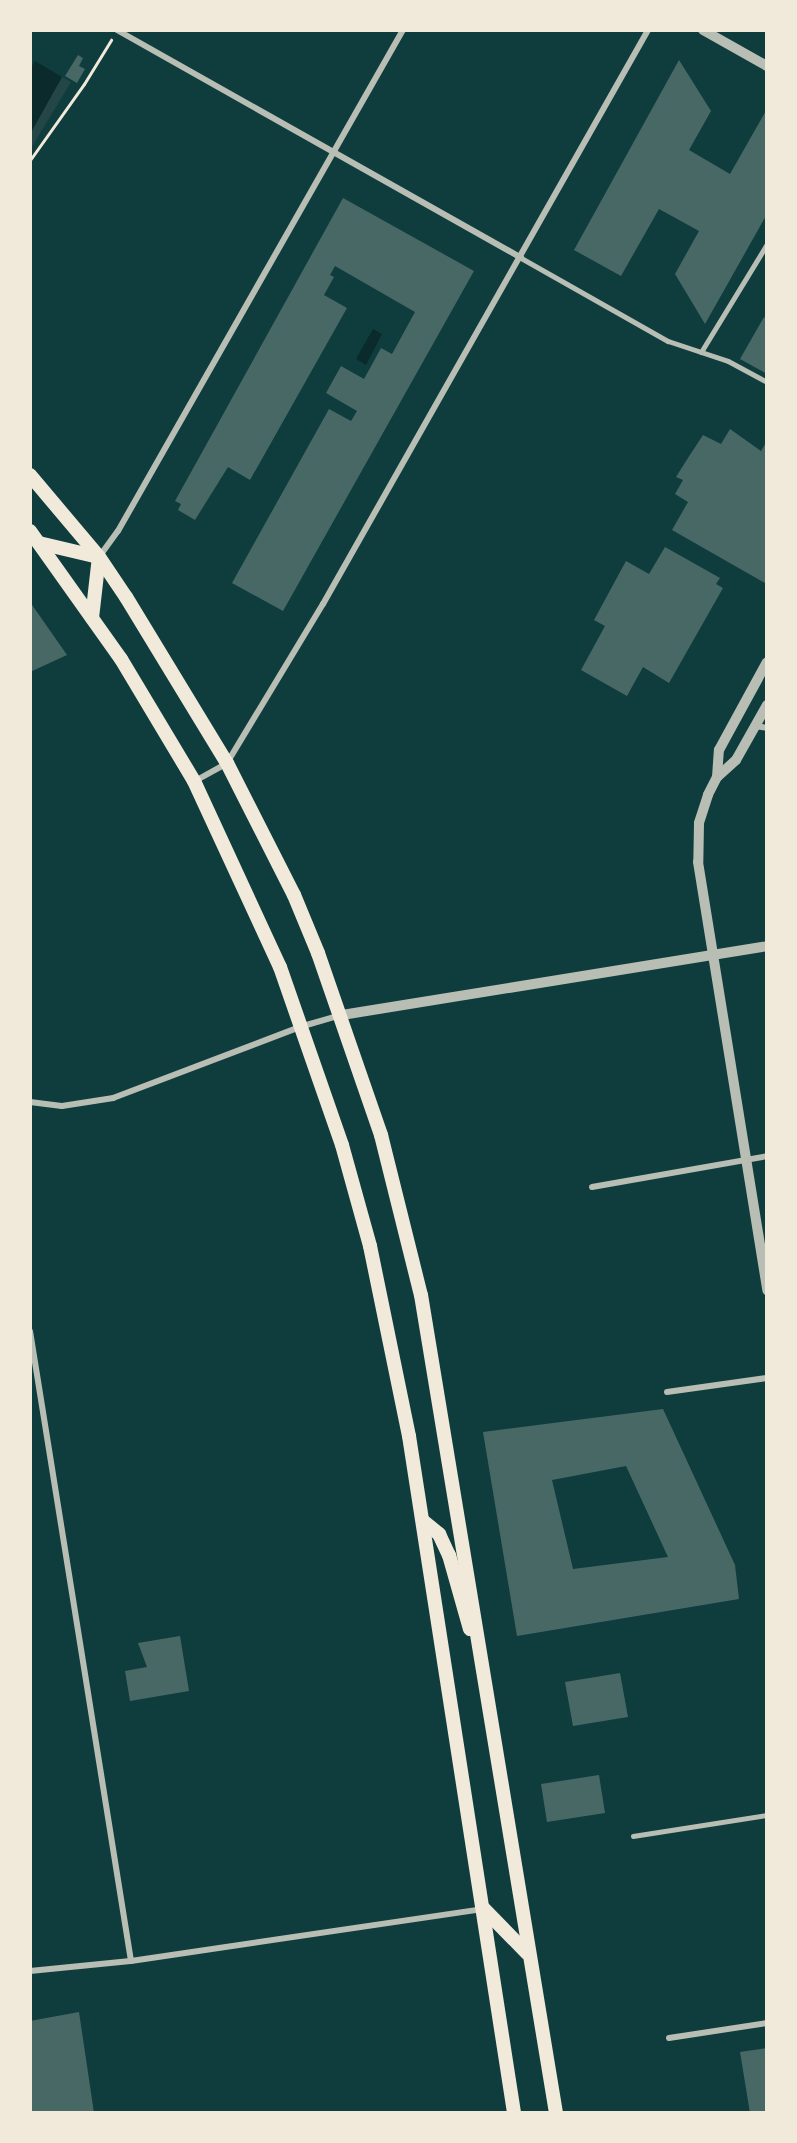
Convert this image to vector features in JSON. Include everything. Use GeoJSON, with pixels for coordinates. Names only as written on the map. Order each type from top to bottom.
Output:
{"type":"FeatureCollection","features":[{"type":"Feature","properties":{"kind":"main road"},"geometry":{"type":"LineString","coordinates":[[30,475],[99,557],[157,644],[227,763],[294,895],[342,1015],[396,1187],[421,1295],[528,1955],[556,2113]]}},
{"type":"Feature","properties":{"kind":"main road"},"geometry":{"type":"LineString","coordinates":[[30,531],[121,659],[194,781],[255,909],[303,1026],[342,1145],[370,1246],[423,1521],[514,2113]]}},
{"type":"Feature","properties":{"kind":"main road"},"geometry":{"type":"LineString","coordinates":[[39,543],[99,557]]}},
{"type":"Feature","properties":{"kind":"main road"},"geometry":{"type":"LineString","coordinates":[[92,618],[99,557]]}},
{"type":"Feature","properties":{"kind":"main road"},"geometry":{"type":"LineString","coordinates":[[423,1521],[439,1534],[449,1555],[467,1624],[479,1647]]}},
{"type":"Feature","properties":{"kind":"main road"},"geometry":{"type":"LineString","coordinates":[[484,1909],[510,1932],[528,1955]]}},
{"type":"Feature","properties":{"kind":"street"},"geometry":{"type":"LineString","coordinates":[[117,30],[668,340],[701,352],[767,382]]}},
{"type":"Feature","properties":{"kind":"street"},"geometry":{"type":"LineString","coordinates":[[99,557],[118,531],[403,30]]}},
{"type":"Feature","properties":{"kind":"street"},"geometry":{"type":"LineString","coordinates":[[194,781],[227,763],[323,604],[521,258],[648,30]]}},
{"type":"Feature","properties":{"kind":"street"},"geometry":{"type":"LineString","coordinates":[[703,30],[767,66]]}},
{"type":"Feature","properties":{"kind":"street"},"geometry":{"type":"LineString","coordinates":[[701,352],[767,244]]}},
{"type":"Feature","properties":{"kind":"street"},"geometry":{"type":"LineString","coordinates":[[767,662],[718,750],[717,777],[699,823],[698,862],[744,1160],[767,1290]]}},
{"type":"Feature","properties":{"kind":"street"},"geometry":{"type":"LineString","coordinates":[[717,777],[736,760],[761,727],[767,706]]}},
{"type":"Feature","properties":{"kind":"street"},"geometry":{"type":"LineString","coordinates":[[30,1102],[62,1106],[113,1098],[303,1026],[342,1015],[767,946]]}},
{"type":"Feature","properties":{"kind":"street"},"geometry":{"type":"LineString","coordinates":[[592,1187],[767,1156]]}},
{"type":"Feature","properties":{"kind":"street"},"geometry":{"type":"LineString","coordinates":[[30,1332],[131,1961]]}},
{"type":"Feature","properties":{"kind":"street"},"geometry":{"type":"LineString","coordinates":[[667,1392],[767,1378]]}},
{"type":"Feature","properties":{"kind":"street"},"geometry":{"type":"LineString","coordinates":[[30,1971],[131,1961],[484,1909]]}},
{"type":"Feature","properties":{"kind":"street"},"geometry":{"type":"LineString","coordinates":[[669,2038],[767,2022]]}},
{"type":"Feature","properties":{"kind":"lane"},"geometry":{"type":"LineString","coordinates":[[633,1836],[767,1815]]}},
{"type":"Feature","properties":{"kind":"path"},"geometry":{"type":"LineString","coordinates":[[30,160],[112,38]]}},
{"type":"Feature","properties":{"kind":"shaded area"},"geometry":{"type":"Polygon","coordinates":[[[35,61],[62,77],[30,134],[30,69],[35,61]]]}},
{"type":"Feature","properties":{"kind":"shaded area"},"geometry":{"type":"Polygon","coordinates":[[[62,77],[71,82],[30,150],[30,134],[62,77]]]}},
{"type":"Feature","properties":{"kind":"shaded area"},"geometry":{"type":"Polygon","coordinates":[[[373,329],[382,334],[366,365],[356,359],[373,329]]]}},
{"type":"Feature","properties":{"kind":"building"},"geometry":{"type":"Polygon","coordinates":[[[78,55],[83,58],[79,66],[85,69],[77,83],[65,76],[78,55]]]}},
{"type":"Feature","properties":{"kind":"building"},"geometry":{"type":"Polygon","coordinates":[[[679,60],[711,111],[689,150],[730,174],[767,109],[767,214],[705,324],[675,274],[699,231],[659,209],[621,276],[574,250],[679,60]]]}},
{"type":"Feature","properties":{"kind":"building"},"geometry":{"type":"Polygon","coordinates":[[[343,198],[474,271],[283,611],[232,583],[329,409],[351,421],[357,411],[326,393],[341,366],[364,379],[381,348],[392,354],[415,312],[335,266],[330,275],[334,277],[324,295],[347,308],[250,480],[228,467],[195,520],[178,510],[181,504],[175,501],[343,198]]]}},
{"type":"Feature","properties":{"kind":"building"},"geometry":{"type":"Polygon","coordinates":[[[764,317],[767,320],[767,374],[740,359],[764,317]]]}},
{"type":"Feature","properties":{"kind":"building"},"geometry":{"type":"Polygon","coordinates":[[[730,429],[761,451],[767,441],[765,583],[672,530],[688,502],[675,494],[683,480],[676,477],[703,435],[721,444],[730,429]]]}},
{"type":"Feature","properties":{"kind":"building"},"geometry":{"type":"Polygon","coordinates":[[[665,547],[720,578],[716,584],[723,588],[669,683],[643,667],[627,696],[581,670],[605,626],[594,620],[626,561],[649,574],[665,547]]]}},
{"type":"Feature","properties":{"kind":"building"},"geometry":{"type":"Polygon","coordinates":[[[30,602],[67,655],[30,672],[30,602]]]}},
{"type":"Feature","properties":{"kind":"building"},"geometry":{"type":"Polygon","coordinates":[[[663,1409],[735,1565],[739,1599],[517,1636],[483,1432],[663,1409]],[[626,1466],[552,1480],[573,1569],[668,1557],[626,1466]]]}},
{"type":"Feature","properties":{"kind":"building"},"geometry":{"type":"Polygon","coordinates":[[[180,1636],[189,1691],[130,1701],[125,1671],[147,1667],[138,1643],[180,1636]]]}},
{"type":"Feature","properties":{"kind":"building"},"geometry":{"type":"Polygon","coordinates":[[[620,1673],[628,1717],[573,1726],[565,1682],[620,1673]]]}},
{"type":"Feature","properties":{"kind":"building"},"geometry":{"type":"Polygon","coordinates":[[[599,1775],[605,1813],[547,1822],[541,1784],[599,1775]]]}},
{"type":"Feature","properties":{"kind":"building"},"geometry":{"type":"Polygon","coordinates":[[[79,2012],[94,2113],[30,2113],[30,2021],[79,2012]]]}},
{"type":"Feature","properties":{"kind":"building"},"geometry":{"type":"Polygon","coordinates":[[[767,2048],[767,2113],[750,2113],[740,2052],[767,2048]]]}}]}
